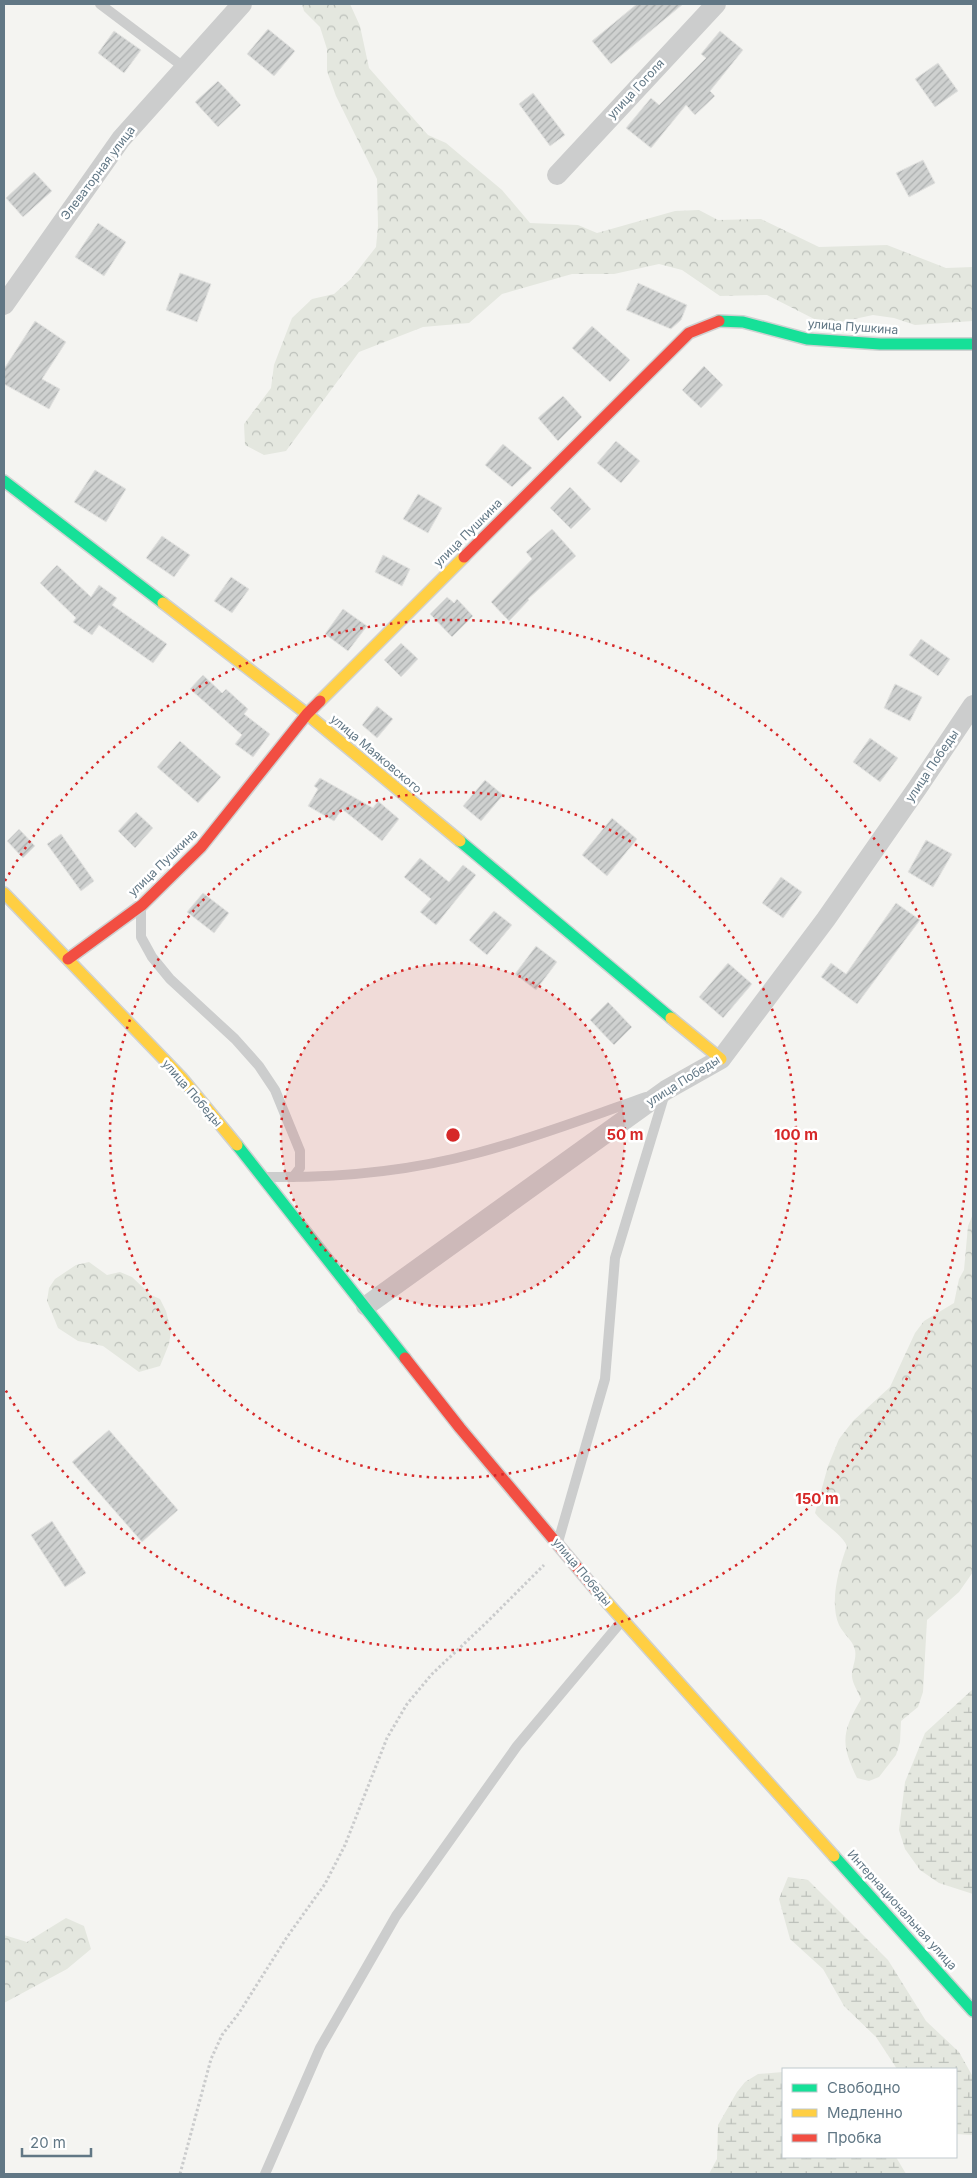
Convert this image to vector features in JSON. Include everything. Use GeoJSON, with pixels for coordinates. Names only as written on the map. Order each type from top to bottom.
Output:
{"type":"FeatureCollection","features":[{"type":"Feature","properties":{"kind":"street","name":"Элеваторная улица"},"geometry":{"type":"LineString","coordinates":[[4,305],[121,139],[242,4]]}},
{"type":"Feature","properties":{"kind":"street","name":"улица Гоголя"},"geometry":{"type":"LineString","coordinates":[[557,175],[716,4]]}},
{"type":"Feature","properties":{"kind":"street","name":"улица Пушкина"},"geometry":{"type":"LineString","coordinates":[[68,960],[142,905],[202,847],[307,714],[689,333],[717,322],[743,322],[807,339],[880,344],[973,344]]}},
{"type":"Feature","properties":{"kind":"street","name":"улица Маяковского"},"geometry":{"type":"LineString","coordinates":[[4,481],[307,714],[721,1060]]}},
{"type":"Feature","properties":{"kind":"street","name":"улица Победы"},"geometry":{"type":"LineString","coordinates":[[366,1306],[666,1090],[721,1060],[826,919],[973,704]]}},
{"type":"Feature","properties":{"kind":"street","name":"улица Победы"},"geometry":{"type":"LineString","coordinates":[[4,893],[181,1077],[264,1177],[460,1428],[622,1621],[810,1828]]}},
{"type":"Feature","properties":{"kind":"street","name":"Интернациональная улица"},"geometry":{"type":"LineString","coordinates":[[810,1828],[973,2011]]}},
{"type":"Feature","properties":{"kind":"lane"},"geometry":{"type":"LineString","coordinates":[[100,4],[185,68]]}},
{"type":"Feature","properties":{"kind":"lane"},"geometry":{"type":"LineString","coordinates":[[142,905],[142,937],[152,958],[170,979],[235,1039],[259,1066],[275,1090],[300,1151],[300,1168],[292,1178]]}},
{"type":"Feature","properties":{"kind":"lane"},"geometry":{"type":"LineString","coordinates":[[264,1177],[292,1178],[412,1166],[478,1153],[666,1090]]}},
{"type":"Feature","properties":{"kind":"lane"},"geometry":{"type":"LineString","coordinates":[[558,1543],[605,1379],[615,1258],[666,1090]]}},
{"type":"Feature","properties":{"kind":"lane"},"geometry":{"type":"LineString","coordinates":[[265,2174],[320,2048],[396,1916],[517,1746],[622,1621]]}},
{"type":"Feature","properties":{"kind":"path"},"geometry":{"type":"LineString","coordinates":[[180,2174],[211,2059],[222,2035],[239,2013],[287,1937],[325,1884],[345,1845],[387,1738],[407,1704],[432,1674],[544,1565],[558,1543]]}},
{"type":"Feature","properties":{"kind":"green space"},"geometry":{"type":"Polygon","coordinates":[[[302,4],[350,4],[360,26],[369,68],[428,135],[446,143],[502,190],[530,223],[578,225],[597,233],[675,211],[699,210],[718,220],[761,219],[819,247],[887,245],[946,268],[973,267],[973,321],[915,325],[894,318],[873,315],[826,325],[767,295],[720,296],[682,270],[659,264],[614,274],[572,274],[502,294],[469,323],[423,327],[359,352],[286,451],[264,455],[245,445],[244,424],[271,388],[274,365],[292,318],[312,299],[334,294],[351,279],[376,247],[378,226],[377,179],[336,96],[327,71],[327,49],[320,27],[304,11],[302,4]]]}},
{"type":"Feature","properties":{"kind":"green space"},"geometry":{"type":"Polygon","coordinates":[[[973,1214],[973,1572],[959,1592],[927,1620],[923,1692],[918,1707],[901,1721],[900,1742],[896,1755],[879,1777],[869,1781],[857,1778],[846,1746],[847,1729],[861,1699],[852,1677],[855,1650],[839,1625],[835,1606],[838,1575],[847,1546],[815,1513],[828,1466],[839,1439],[853,1421],[890,1387],[915,1333],[924,1321],[954,1303],[959,1279],[964,1270],[968,1226],[973,1214]]]}},
{"type":"Feature","properties":{"kind":"green space"},"geometry":{"type":"Polygon","coordinates":[[[89,1262],[107,1275],[120,1272],[132,1277],[151,1295],[160,1299],[166,1311],[171,1331],[169,1344],[160,1366],[139,1372],[103,1346],[78,1341],[58,1328],[47,1301],[49,1288],[55,1279],[76,1265],[89,1262]]]}},
{"type":"Feature","properties":{"kind":"green space"},"geometry":{"type":"Polygon","coordinates":[[[973,1689],[973,1894],[939,1883],[920,1870],[905,1849],[899,1830],[905,1782],[925,1733],[973,1689]]]}},
{"type":"Feature","properties":{"kind":"green space"},"geometry":{"type":"Polygon","coordinates":[[[788,1877],[808,1880],[888,1960],[926,2021],[959,2052],[973,2077],[973,2135],[957,2134],[957,2068],[896,2068],[876,2037],[844,2006],[823,1969],[790,1939],[779,1899],[788,1877]]]}},
{"type":"Feature","properties":{"kind":"green space"},"geometry":{"type":"Polygon","coordinates":[[[66,1918],[84,1926],[91,1949],[67,1969],[4,2003],[4,1935],[27,1942],[66,1918]]]}},
{"type":"Feature","properties":{"kind":"green space"},"geometry":{"type":"Polygon","coordinates":[[[782,2072],[782,2158],[897,2158],[906,2174],[709,2174],[717,2159],[718,2125],[737,2092],[745,2082],[758,2074],[782,2072]]]}},
{"type":"Feature","properties":{"kind":"building"},"geometry":{"type":"Polygon","coordinates":[[[637,4],[683,4],[611,64],[592,41],[637,4]]]}},
{"type":"Feature","properties":{"kind":"building"},"geometry":{"type":"Polygon","coordinates":[[[268,29],[295,51],[274,76],[247,54],[268,29]]]}},
{"type":"Feature","properties":{"kind":"building"},"geometry":{"type":"Polygon","coordinates":[[[114,31],[141,50],[124,73],[98,53],[114,31]]]}},
{"type":"Feature","properties":{"kind":"building"},"geometry":{"type":"Polygon","coordinates":[[[720,31],[743,50],[710,91],[715,96],[695,115],[686,105],[651,148],[626,128],[651,98],[659,105],[706,58],[701,54],[720,31]]]}},
{"type":"Feature","properties":{"kind":"building"},"geometry":{"type":"Polygon","coordinates":[[[938,63],[958,91],[935,107],[915,79],[938,63]]]}},
{"type":"Feature","properties":{"kind":"building"},"geometry":{"type":"Polygon","coordinates":[[[218,81],[241,105],[218,127],[195,102],[218,81]]]}},
{"type":"Feature","properties":{"kind":"building"},"geometry":{"type":"Polygon","coordinates":[[[533,93],[565,135],[550,146],[519,104],[533,93]]]}},
{"type":"Feature","properties":{"kind":"building"},"geometry":{"type":"Polygon","coordinates":[[[923,160],[935,183],[909,197],[896,173],[923,160]]]}},
{"type":"Feature","properties":{"kind":"building"},"geometry":{"type":"Polygon","coordinates":[[[34,172],[52,191],[23,217],[6,198],[34,172]]]}},
{"type":"Feature","properties":{"kind":"building"},"geometry":{"type":"Polygon","coordinates":[[[98,223],[126,242],[104,276],[75,257],[98,223]]]}},
{"type":"Feature","properties":{"kind":"building"},"geometry":{"type":"Polygon","coordinates":[[[180,273],[211,284],[197,322],[166,310],[180,273]]]}},
{"type":"Feature","properties":{"kind":"building"},"geometry":{"type":"Polygon","coordinates":[[[638,283],[687,305],[681,320],[671,329],[626,310],[638,283]]]}},
{"type":"Feature","properties":{"kind":"building"},"geometry":{"type":"Polygon","coordinates":[[[35,321],[66,342],[42,379],[60,389],[49,409],[4,384],[4,369],[35,321]]]}},
{"type":"Feature","properties":{"kind":"building"},"geometry":{"type":"Polygon","coordinates":[[[592,326],[630,360],[610,382],[572,348],[592,326]]]}},
{"type":"Feature","properties":{"kind":"building"},"geometry":{"type":"Polygon","coordinates":[[[704,366],[723,385],[701,408],[682,390],[704,366]]]}},
{"type":"Feature","properties":{"kind":"building"},"geometry":{"type":"Polygon","coordinates":[[[563,396],[582,417],[558,441],[538,418],[563,396]]]}},
{"type":"Feature","properties":{"kind":"building"},"geometry":{"type":"Polygon","coordinates":[[[616,441],[640,461],[621,483],[597,463],[616,441]]]}},
{"type":"Feature","properties":{"kind":"building"},"geometry":{"type":"Polygon","coordinates":[[[503,444],[532,468],[512,487],[485,465],[503,444]]]}},
{"type":"Feature","properties":{"kind":"building"},"geometry":{"type":"Polygon","coordinates":[[[95,470],[126,489],[106,522],[74,502],[95,470]]]}},
{"type":"Feature","properties":{"kind":"building"},"geometry":{"type":"Polygon","coordinates":[[[570,487],[591,509],[571,529],[550,508],[570,487]]]}},
{"type":"Feature","properties":{"kind":"building"},"geometry":{"type":"Polygon","coordinates":[[[418,494],[442,508],[428,533],[403,519],[418,494]]]}},
{"type":"Feature","properties":{"kind":"building"},"geometry":{"type":"Polygon","coordinates":[[[552,529],[576,556],[528,599],[509,621],[491,602],[532,559],[526,552],[552,529]]]}},
{"type":"Feature","properties":{"kind":"building"},"geometry":{"type":"Polygon","coordinates":[[[162,536],[190,555],[174,577],[146,558],[162,536]]]}},
{"type":"Feature","properties":{"kind":"building"},"geometry":{"type":"Polygon","coordinates":[[[383,555],[410,569],[402,586],[375,572],[383,555]]]}},
{"type":"Feature","properties":{"kind":"building"},"geometry":{"type":"Polygon","coordinates":[[[57,565],[91,597],[99,585],[117,598],[112,605],[167,644],[153,663],[99,625],[92,635],[73,622],[76,618],[40,583],[57,565]]]}},
{"type":"Feature","properties":{"kind":"building"},"geometry":{"type":"Polygon","coordinates":[[[231,577],[249,589],[232,613],[214,601],[231,577]]]}},
{"type":"Feature","properties":{"kind":"building"},"geometry":{"type":"Polygon","coordinates":[[[447,597],[454,603],[457,599],[473,616],[452,637],[430,614],[447,597]]]}},
{"type":"Feature","properties":{"kind":"building"},"geometry":{"type":"Polygon","coordinates":[[[343,609],[367,626],[348,651],[325,634],[343,609]]]}},
{"type":"Feature","properties":{"kind":"building"},"geometry":{"type":"Polygon","coordinates":[[[921,639],[950,659],[938,676],[909,655],[921,639]]]}},
{"type":"Feature","properties":{"kind":"building"},"geometry":{"type":"Polygon","coordinates":[[[401,643],[418,659],[401,677],[384,660],[401,643]]]}},
{"type":"Feature","properties":{"kind":"building"},"geometry":{"type":"Polygon","coordinates":[[[203,675],[222,693],[226,689],[248,709],[244,714],[270,734],[253,757],[235,744],[242,735],[190,689],[203,675]]]}},
{"type":"Feature","properties":{"kind":"building"},"geometry":{"type":"Polygon","coordinates":[[[895,684],[922,697],[910,721],[884,708],[895,684]]]}},
{"type":"Feature","properties":{"kind":"building"},"geometry":{"type":"Polygon","coordinates":[[[377,706],[393,719],[377,738],[362,725],[377,706]]]}},
{"type":"Feature","properties":{"kind":"building"},"geometry":{"type":"Polygon","coordinates":[[[870,738],[898,758],[880,782],[853,762],[870,738]]]}},
{"type":"Feature","properties":{"kind":"building"},"geometry":{"type":"Polygon","coordinates":[[[180,741],[221,777],[198,803],[157,767],[180,741]]]}},
{"type":"Feature","properties":{"kind":"building"},"geometry":{"type":"Polygon","coordinates":[[[320,778],[373,808],[378,801],[399,819],[382,841],[342,809],[334,821],[308,806],[318,789],[314,786],[320,778]]]}},
{"type":"Feature","properties":{"kind":"building"},"geometry":{"type":"Polygon","coordinates":[[[485,780],[503,795],[481,821],[463,806],[485,780]]]}},
{"type":"Feature","properties":{"kind":"building"},"geometry":{"type":"Polygon","coordinates":[[[136,812],[153,828],[135,848],[118,831],[136,812]]]}},
{"type":"Feature","properties":{"kind":"building"},"geometry":{"type":"Polygon","coordinates":[[[612,818],[637,839],[607,876],[582,855],[612,818]]]}},
{"type":"Feature","properties":{"kind":"building"},"geometry":{"type":"Polygon","coordinates":[[[19,829],[35,846],[23,858],[7,841],[19,829]]]}},
{"type":"Feature","properties":{"kind":"building"},"geometry":{"type":"Polygon","coordinates":[[[61,834],[94,881],[81,891],[47,844],[61,834]]]}},
{"type":"Feature","properties":{"kind":"building"},"geometry":{"type":"Polygon","coordinates":[[[926,840],[952,854],[933,887],[908,872],[926,840]]]}},
{"type":"Feature","properties":{"kind":"building"},"geometry":{"type":"Polygon","coordinates":[[[420,858],[449,882],[463,865],[476,875],[436,925],[420,912],[431,899],[404,877],[420,858]]]}},
{"type":"Feature","properties":{"kind":"building"},"geometry":{"type":"Polygon","coordinates":[[[781,877],[802,892],[783,918],[762,903],[781,877]]]}},
{"type":"Feature","properties":{"kind":"building"},"geometry":{"type":"Polygon","coordinates":[[[203,893],[229,913],[214,933],[187,912],[203,893]]]}},
{"type":"Feature","properties":{"kind":"building"},"geometry":{"type":"Polygon","coordinates":[[[896,903],[920,920],[857,1004],[821,977],[831,963],[846,974],[896,903]]]}},
{"type":"Feature","properties":{"kind":"building"},"geometry":{"type":"Polygon","coordinates":[[[494,911],[512,925],[487,955],[469,940],[494,911]]]}},
{"type":"Feature","properties":{"kind":"building"},"geometry":{"type":"Polygon","coordinates":[[[536,946],[557,962],[536,990],[515,974],[536,946]]]}},
{"type":"Feature","properties":{"kind":"building"},"geometry":{"type":"Polygon","coordinates":[[[728,963],[752,984],[723,1018],[699,997],[728,963]]]}},
{"type":"Feature","properties":{"kind":"building"},"geometry":{"type":"Polygon","coordinates":[[[608,1002],[632,1027],[614,1045],[590,1020],[608,1002]]]}},
{"type":"Feature","properties":{"kind":"building"},"geometry":{"type":"Polygon","coordinates":[[[109,1430],[178,1510],[142,1542],[72,1462],[109,1430]]]}},
{"type":"Feature","properties":{"kind":"building"},"geometry":{"type":"Polygon","coordinates":[[[52,1521],[86,1573],[65,1587],[31,1535],[52,1521]]]}},
{"type":"Feature","properties":{"kind":"traffic: fast"},"geometry":{"type":"LineString","coordinates":[[719,321],[743,322],[807,339],[880,344],[973,344]]}},
{"type":"Feature","properties":{"kind":"traffic: fast"},"geometry":{"type":"LineString","coordinates":[[4,481],[163,603]]}},
{"type":"Feature","properties":{"kind":"traffic: fast"},"geometry":{"type":"LineString","coordinates":[[460,841],[671,1018]]}},
{"type":"Feature","properties":{"kind":"traffic: fast"},"geometry":{"type":"LineString","coordinates":[[237,1145],[405,1358]]}},
{"type":"Feature","properties":{"kind":"traffic: fast"},"geometry":{"type":"LineString","coordinates":[[834,1856],[973,2011]]}},
{"type":"Feature","properties":{"kind":"traffic: slow"},"geometry":{"type":"LineString","coordinates":[[320,701],[464,557]]}},
{"type":"Feature","properties":{"kind":"traffic: slow"},"geometry":{"type":"LineString","coordinates":[[163,603],[307,714],[460,841]]}},
{"type":"Feature","properties":{"kind":"traffic: slow"},"geometry":{"type":"LineString","coordinates":[[4,893],[181,1077],[237,1145]]}},
{"type":"Feature","properties":{"kind":"traffic: slow"},"geometry":{"type":"LineString","coordinates":[[671,1018],[721,1059]]}},
{"type":"Feature","properties":{"kind":"traffic: slow"},"geometry":{"type":"LineString","coordinates":[[596,1590],[834,1856]]}},
{"type":"Feature","properties":{"kind":"traffic: jam"},"geometry":{"type":"LineString","coordinates":[[464,557],[689,333],[719,321]]}},
{"type":"Feature","properties":{"kind":"traffic: jam"},"geometry":{"type":"LineString","coordinates":[[68,959],[142,905],[201,847],[307,714],[320,701]]}},
{"type":"Feature","properties":{"kind":"traffic: jam"},"geometry":{"type":"LineString","coordinates":[[405,1358],[460,1428],[596,1590]]}}]}
